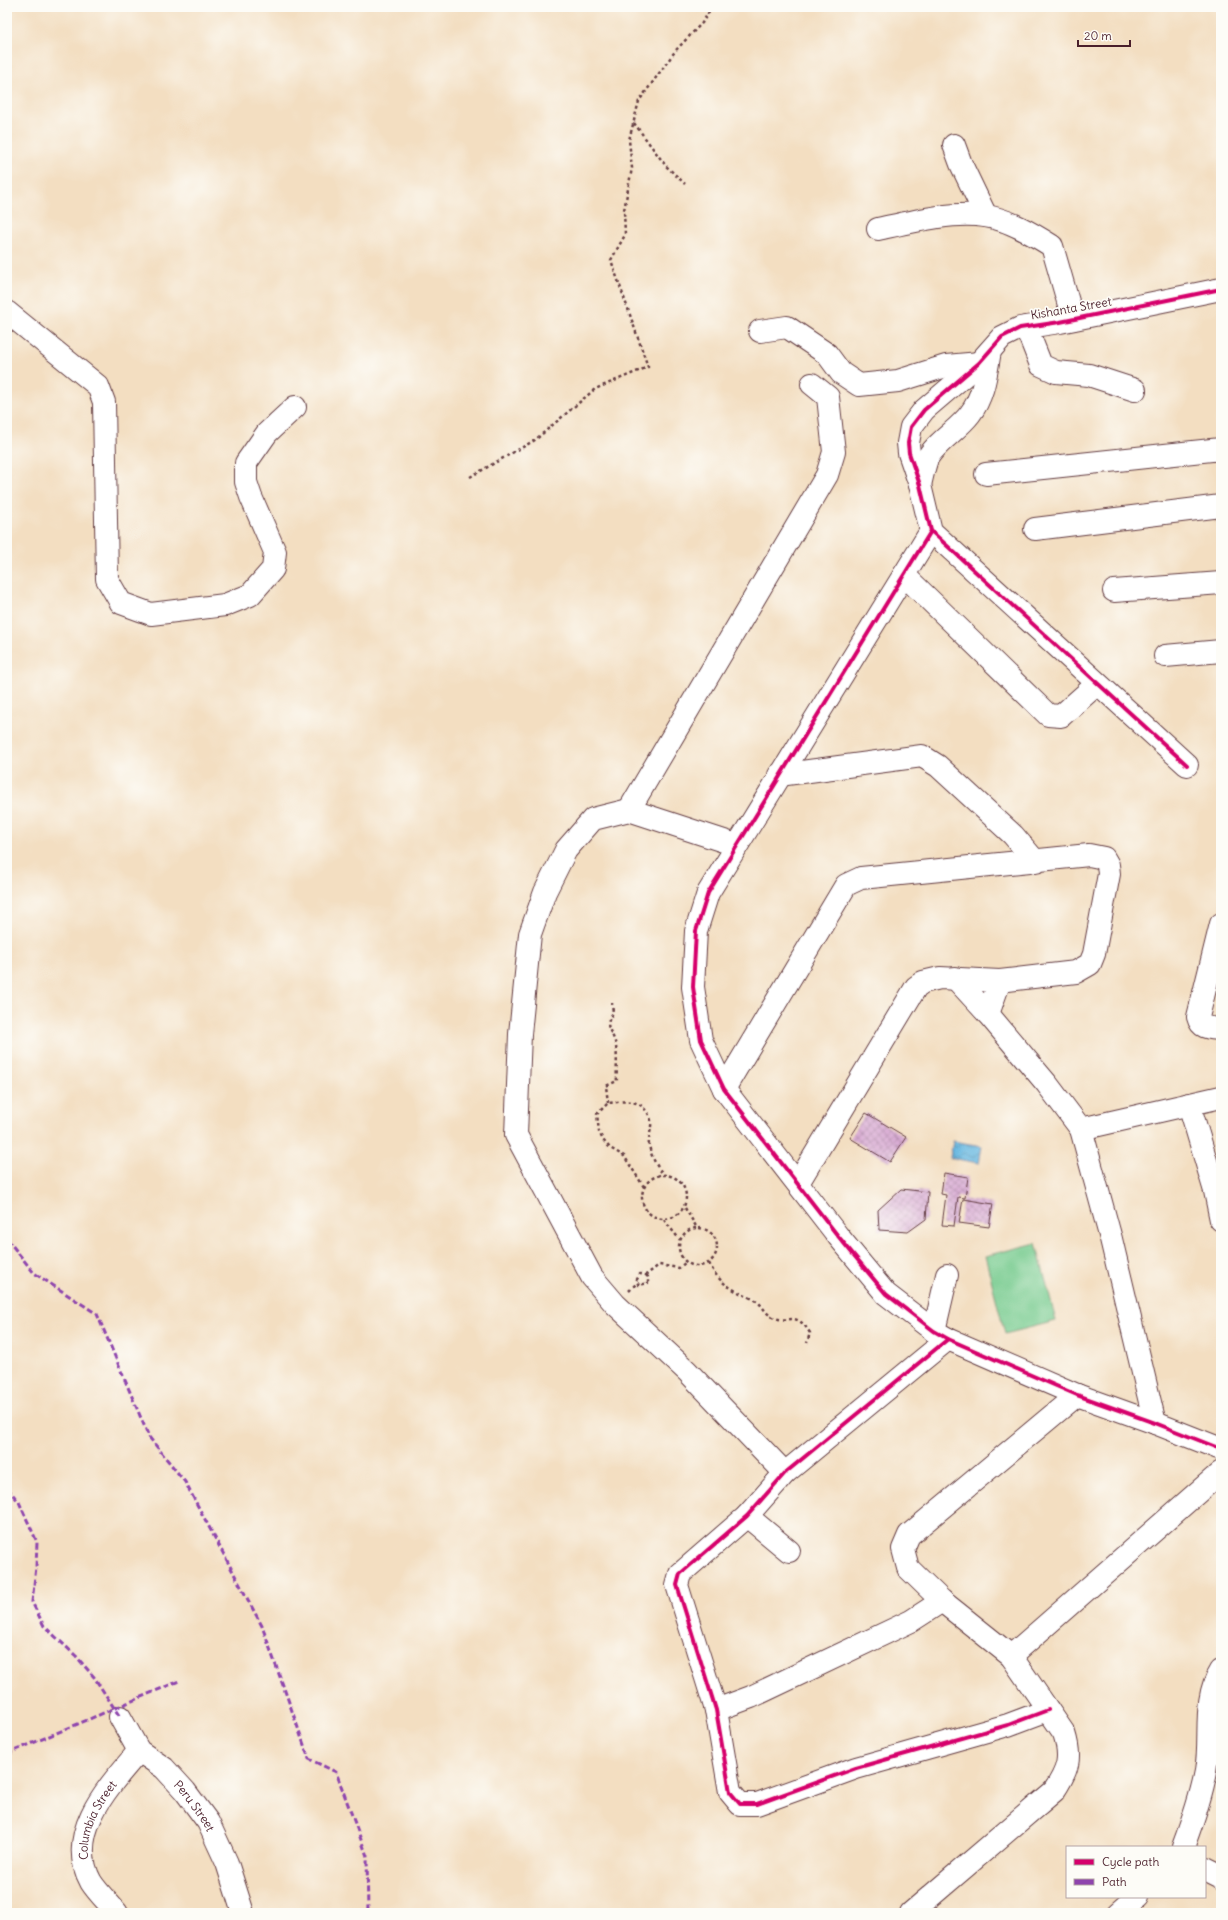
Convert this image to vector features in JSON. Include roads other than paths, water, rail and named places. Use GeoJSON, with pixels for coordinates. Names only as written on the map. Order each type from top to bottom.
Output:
{"type":"FeatureCollection","features":[{"type":"Feature","properties":{"kind":"street"},"geometry":{"type":"LineString","coordinates":[[954,145],[961,164],[986,216]]}},
{"type":"Feature","properties":{"kind":"street"},"geometry":{"type":"LineString","coordinates":[[878,229],[925,219],[986,216],[1024,229],[1052,246],[1073,319]]}},
{"type":"Feature","properties":{"kind":"street","name":"Kishanta Street"},"geometry":{"type":"LineString","coordinates":[[931,531],[920,485],[909,453],[908,443],[911,427],[924,410],[985,360],[1002,337],[1026,327],[1221,289]]}},
{"type":"Feature","properties":{"kind":"street"},"geometry":{"type":"LineString","coordinates":[[7,312],[98,386],[104,402],[107,579],[121,603],[151,614],[225,604],[250,594],[273,569],[275,552],[248,490],[246,482],[246,463],[267,433],[295,407]]}},
{"type":"Feature","properties":{"kind":"street"},"geometry":{"type":"LineString","coordinates":[[760,331],[787,327],[827,354],[841,373],[859,385],[898,381],[946,366],[985,360],[983,389],[965,420],[933,449],[927,458],[920,485]]}},
{"type":"Feature","properties":{"kind":"street"},"geometry":{"type":"LineString","coordinates":[[1026,327],[1041,365],[1056,372],[1089,375],[1135,390]]}},
{"type":"Feature","properties":{"kind":"street"},"geometry":{"type":"LineString","coordinates":[[629,810],[827,475],[834,452],[828,397],[812,384]]}},
{"type":"Feature","properties":{"kind":"street"},"geometry":{"type":"LineString","coordinates":[[941,396],[965,420]]}},
{"type":"Feature","properties":{"kind":"street"},"geometry":{"type":"LineString","coordinates":[[986,474],[1221,449]]}},
{"type":"Feature","properties":{"kind":"street"},"geometry":{"type":"LineString","coordinates":[[1035,529],[1221,506]]}},
{"type":"Feature","properties":{"kind":"street"},"geometry":{"type":"LineString","coordinates":[[1187,765],[931,531],[779,775],[708,893],[696,931],[693,987],[701,1040],[724,1089],[886,1294],[941,1335],[1077,1395],[1155,1422],[1221,1449]]}},
{"type":"Feature","properties":{"kind":"street"},"geometry":{"type":"LineString","coordinates":[[904,575],[1048,715],[1061,716],[1097,684]]}},
{"type":"Feature","properties":{"kind":"street"},"geometry":{"type":"LineString","coordinates":[[1114,591],[1221,583]]}},
{"type":"Feature","properties":{"kind":"street"},"geometry":{"type":"LineString","coordinates":[[1165,656],[1221,651]]}},
{"type":"Feature","properties":{"kind":"street"},"geometry":{"type":"LineString","coordinates":[[779,775],[919,748],[1013,835],[1036,862]]}},
{"type":"Feature","properties":{"kind":"street"},"geometry":{"type":"LineString","coordinates":[[736,845],[629,810],[593,819],[566,850],[545,892],[530,934],[520,1034],[516,1135],[592,1277],[615,1304],[687,1371],[785,1472]]}},
{"type":"Feature","properties":{"kind":"street"},"geometry":{"type":"LineString","coordinates":[[724,1089],[846,885],[862,878],[1036,862],[1089,855],[1104,858],[1108,865],[1109,874],[1094,954],[1090,964],[1076,972],[1000,981],[955,978],[929,980],[916,987],[798,1184]]}},
{"type":"Feature","properties":{"kind":"street"},"geometry":{"type":"LineString","coordinates":[[1221,924],[1217,960],[1198,1017],[1200,1023],[1204,1027],[1221,1029]]}},
{"type":"Feature","properties":{"kind":"street"},"geometry":{"type":"LineString","coordinates":[[955,978],[988,1014],[1047,1084],[1081,1129],[1111,1239],[1155,1422]]}},
{"type":"Feature","properties":{"kind":"street"},"geometry":{"type":"LineString","coordinates":[[988,1014],[1000,981]]}},
{"type":"Feature","properties":{"kind":"street"},"geometry":{"type":"LineString","coordinates":[[1081,1129],[1221,1097]]}},
{"type":"Feature","properties":{"kind":"street"},"geometry":{"type":"LineString","coordinates":[[1189,1104],[1218,1190],[1221,1220]]}},
{"type":"Feature","properties":{"kind":"street"},"geometry":{"type":"LineString","coordinates":[[947,1275],[941,1335],[785,1472],[747,1516],[680,1574],[677,1584],[716,1710],[730,1792],[740,1804],[757,1804],[856,1768],[1008,1725],[1048,1710]]}},
{"type":"Feature","properties":{"kind":"street"},"geometry":{"type":"LineString","coordinates":[[911,1913],[1054,1791],[1064,1776],[1069,1760],[1068,1745],[1064,1733],[1011,1656],[942,1601],[908,1568],[903,1549],[910,1535],[1077,1395]]}},
{"type":"Feature","properties":{"kind":"street"},"geometry":{"type":"LineString","coordinates":[[1011,1656],[1221,1472]]}},
{"type":"Feature","properties":{"kind":"street"},"geometry":{"type":"LineString","coordinates":[[747,1516],[789,1551]]}},
{"type":"Feature","properties":{"kind":"street"},"geometry":{"type":"LineString","coordinates":[[716,1710],[750,1697],[897,1628],[942,1601]]}},
{"type":"Feature","properties":{"kind":"street"},"geometry":{"type":"LineString","coordinates":[[1183,1846],[1191,1826],[1206,1770],[1209,1731],[1209,1698],[1213,1684],[1221,1670]]}},
{"type":"Feature","properties":{"kind":"street","name":"Peru Street"},"geometry":{"type":"LineString","coordinates":[[120,1717],[139,1751],[164,1768],[185,1791],[208,1822],[228,1863],[243,1913]]}},
{"type":"Feature","properties":{"kind":"street","name":"Columbia Street"},"geometry":{"type":"LineString","coordinates":[[117,1913],[92,1882],[82,1858],[82,1843],[92,1813],[112,1782],[139,1751]]}},
{"type":"Feature","properties":{"kind":"street"},"geometry":{"type":"LineString","coordinates":[[1206,1870],[1221,1877]]}},
{"type":"Feature","properties":{"kind":"street"},"geometry":{"type":"LineString","coordinates":[[1119,1913],[1136,1898]]}},
{"type":"Feature","properties":{"kind":"water"},"geometry":{"type":"Polygon","coordinates":[[[953,1141],[982,1146],[979,1163],[950,1158],[953,1141]]]}}]}
